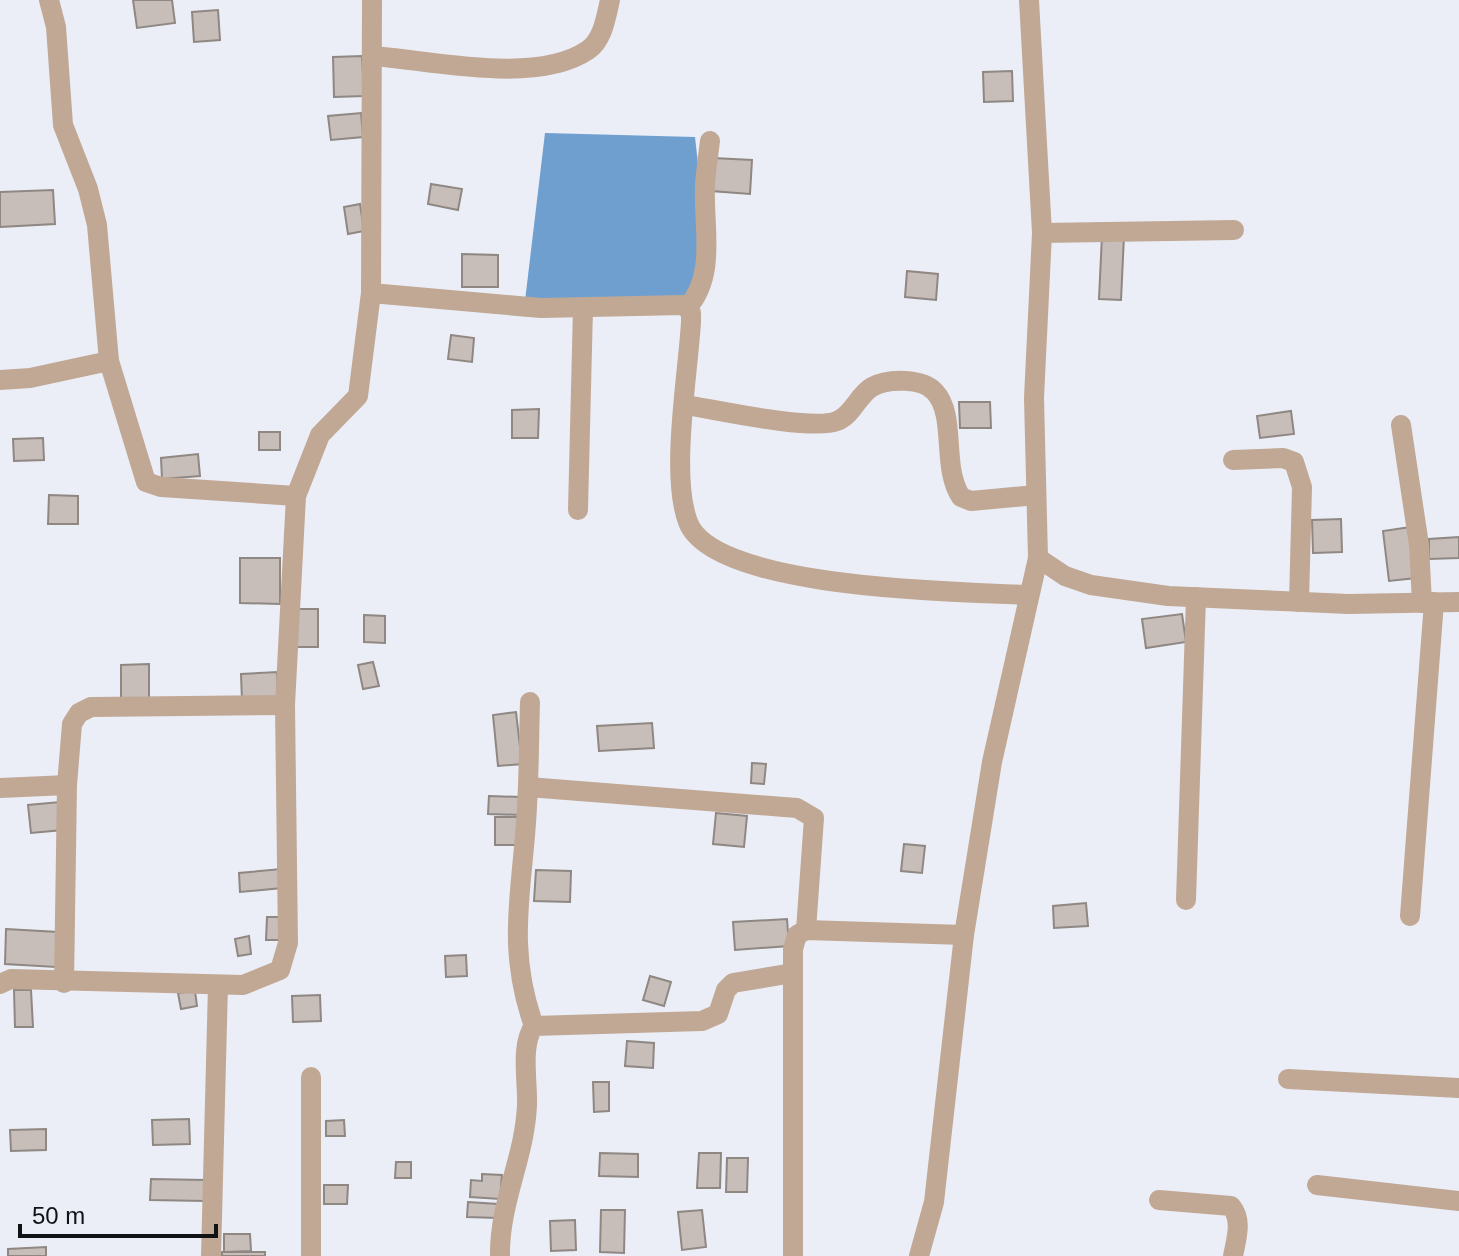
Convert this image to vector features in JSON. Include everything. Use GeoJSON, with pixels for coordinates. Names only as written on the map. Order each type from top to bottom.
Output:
{"type":"FeatureCollection","features":[{"type":"Feature","properties":{"kind":"street"},"geometry":{"type":"LineString","coordinates":[[49,0],[56,27],[63,125],[88,189],[97,225],[109,361],[146,482],[161,487],[296,496]]}},
{"type":"Feature","properties":{"kind":"street"},"geometry":{"type":"LineString","coordinates":[[0,984],[11,979],[64,983],[243,985],[280,970],[288,943],[285,705],[296,496],[320,435],[358,396],[371,293],[372,0]]}},
{"type":"Feature","properties":{"kind":"street"},"geometry":{"type":"LineString","coordinates":[[374,56],[526,70],[588,51],[598,40],[610,0]]}},
{"type":"Feature","properties":{"kind":"street"},"geometry":{"type":"LineString","coordinates":[[919,1256],[938,1173],[964,935],[992,762],[1038,558],[1034,398],[1042,233],[1029,0]]}},
{"type":"Feature","properties":{"kind":"street"},"geometry":{"type":"LineString","coordinates":[[687,308],[699,291],[707,257],[705,186],[710,141]]}},
{"type":"Feature","properties":{"kind":"street"},"geometry":{"type":"LineString","coordinates":[[1042,233],[1234,230]]}},
{"type":"Feature","properties":{"kind":"street"},"geometry":{"type":"LineString","coordinates":[[371,293],[583,308],[687,308]]}},
{"type":"Feature","properties":{"kind":"street"},"geometry":{"type":"LineString","coordinates":[[578,510],[583,308]]}},
{"type":"Feature","properties":{"kind":"street"},"geometry":{"type":"LineString","coordinates":[[687,308],[691,322],[681,468],[685,513],[699,540],[756,566],[824,581],[911,590],[1029,595]]}},
{"type":"Feature","properties":{"kind":"street"},"geometry":{"type":"LineString","coordinates":[[0,380],[30,378],[109,361]]}},
{"type":"Feature","properties":{"kind":"street"},"geometry":{"type":"LineString","coordinates":[[686,405],[820,424],[846,416],[871,388],[886,383],[926,384],[943,406],[950,469],[961,497],[971,501],[1036,495]]}},
{"type":"Feature","properties":{"kind":"street"},"geometry":{"type":"LineString","coordinates":[[1401,425],[1428,603],[1410,916]]}},
{"type":"Feature","properties":{"kind":"street"},"geometry":{"type":"LineString","coordinates":[[1233,460],[1283,458],[1294,462],[1300,473],[1299,602]]}},
{"type":"Feature","properties":{"kind":"street"},"geometry":{"type":"LineString","coordinates":[[1038,558],[1065,576],[1091,585],[1196,597],[1299,602],[1459,602]]}},
{"type":"Feature","properties":{"kind":"street"},"geometry":{"type":"LineString","coordinates":[[1186,900],[1196,597]]}},
{"type":"Feature","properties":{"kind":"street"},"geometry":{"type":"LineString","coordinates":[[500,1256],[510,1179],[526,1128],[528,1044],[534,1026],[522,991],[516,950],[528,787],[530,702]]}},
{"type":"Feature","properties":{"kind":"street"},"geometry":{"type":"LineString","coordinates":[[64,983],[67,785],[72,724],[79,713],[91,707],[285,705]]}},
{"type":"Feature","properties":{"kind":"street"},"geometry":{"type":"LineString","coordinates":[[0,788],[67,785]]}},
{"type":"Feature","properties":{"kind":"street"},"geometry":{"type":"LineString","coordinates":[[528,787],[797,808],[814,818],[806,930]]}},
{"type":"Feature","properties":{"kind":"street"},"geometry":{"type":"LineString","coordinates":[[793,1256],[793,973],[797,935],[806,930],[964,935]]}},
{"type":"Feature","properties":{"kind":"street"},"geometry":{"type":"LineString","coordinates":[[534,1026],[702,1021],[718,1014],[726,990],[733,983],[793,973]]}},
{"type":"Feature","properties":{"kind":"street"},"geometry":{"type":"LineString","coordinates":[[211,1256],[218,985]]}},
{"type":"Feature","properties":{"kind":"street"},"geometry":{"type":"LineString","coordinates":[[311,1077],[311,1256]]}},
{"type":"Feature","properties":{"kind":"street"},"geometry":{"type":"LineString","coordinates":[[1288,1079],[1459,1088]]}},
{"type":"Feature","properties":{"kind":"street"},"geometry":{"type":"LineString","coordinates":[[1317,1185],[1459,1201]]}},
{"type":"Feature","properties":{"kind":"street"},"geometry":{"type":"LineString","coordinates":[[1159,1200],[1231,1206],[1236,1211],[1238,1227],[1233,1256]]}},
{"type":"Feature","properties":{"kind":"water"},"geometry":{"type":"Polygon","coordinates":[[[545,133],[695,137],[708,254],[687,298],[525,301],[545,133]]]}},
{"type":"Feature","properties":{"kind":"building"},"geometry":{"type":"Polygon","coordinates":[[[133,0],[172,0],[175,23],[137,28],[133,0]]]}},
{"type":"Feature","properties":{"kind":"building"},"geometry":{"type":"Polygon","coordinates":[[[218,10],[220,40],[194,42],[192,12],[218,10]]]}},
{"type":"Feature","properties":{"kind":"building"},"geometry":{"type":"Polygon","coordinates":[[[362,56],[364,96],[334,97],[333,57],[362,56]]]}},
{"type":"Feature","properties":{"kind":"building"},"geometry":{"type":"Polygon","coordinates":[[[1012,71],[1013,101],[984,102],[983,72],[1012,71]]]}},
{"type":"Feature","properties":{"kind":"building"},"geometry":{"type":"Polygon","coordinates":[[[361,113],[363,137],[331,140],[328,116],[361,113]]]}},
{"type":"Feature","properties":{"kind":"building"},"geometry":{"type":"Polygon","coordinates":[[[713,158],[752,160],[750,194],[711,191],[713,158]]]}},
{"type":"Feature","properties":{"kind":"building"},"geometry":{"type":"Polygon","coordinates":[[[431,184],[462,189],[458,210],[428,204],[431,184]]]}},
{"type":"Feature","properties":{"kind":"building"},"geometry":{"type":"Polygon","coordinates":[[[53,190],[55,224],[0,227],[0,192],[53,190]]]}},
{"type":"Feature","properties":{"kind":"building"},"geometry":{"type":"Polygon","coordinates":[[[360,204],[364,231],[348,234],[344,207],[360,204]]]}},
{"type":"Feature","properties":{"kind":"building"},"geometry":{"type":"Polygon","coordinates":[[[1102,235],[1124,236],[1121,300],[1099,299],[1102,235]]]}},
{"type":"Feature","properties":{"kind":"building"},"geometry":{"type":"Polygon","coordinates":[[[462,254],[498,255],[498,287],[462,287],[462,254]]]}},
{"type":"Feature","properties":{"kind":"building"},"geometry":{"type":"Polygon","coordinates":[[[907,271],[938,274],[936,300],[905,297],[907,271]]]}},
{"type":"Feature","properties":{"kind":"building"},"geometry":{"type":"Polygon","coordinates":[[[451,335],[474,338],[472,362],[448,359],[451,335]]]}},
{"type":"Feature","properties":{"kind":"building"},"geometry":{"type":"Polygon","coordinates":[[[959,402],[990,402],[991,428],[960,428],[959,402]]]}},
{"type":"Feature","properties":{"kind":"building"},"geometry":{"type":"Polygon","coordinates":[[[539,409],[538,438],[512,438],[512,410],[539,409]]]}},
{"type":"Feature","properties":{"kind":"building"},"geometry":{"type":"Polygon","coordinates":[[[1291,411],[1294,434],[1260,438],[1257,416],[1291,411]]]}},
{"type":"Feature","properties":{"kind":"building"},"geometry":{"type":"Polygon","coordinates":[[[259,432],[280,432],[280,450],[259,450],[259,432]]]}},
{"type":"Feature","properties":{"kind":"building"},"geometry":{"type":"Polygon","coordinates":[[[43,438],[44,460],[14,461],[13,439],[43,438]]]}},
{"type":"Feature","properties":{"kind":"building"},"geometry":{"type":"Polygon","coordinates":[[[198,454],[200,476],[162,479],[161,458],[198,454]]]}},
{"type":"Feature","properties":{"kind":"building"},"geometry":{"type":"Polygon","coordinates":[[[49,495],[78,496],[78,524],[48,524],[49,495]]]}},
{"type":"Feature","properties":{"kind":"building"},"geometry":{"type":"Polygon","coordinates":[[[1341,519],[1342,552],[1313,553],[1312,520],[1341,519]]]}},
{"type":"Feature","properties":{"kind":"building"},"geometry":{"type":"Polygon","coordinates":[[[1411,527],[1416,578],[1389,581],[1383,531],[1411,527]]]}},
{"type":"Feature","properties":{"kind":"building"},"geometry":{"type":"Polygon","coordinates":[[[1459,537],[1459,558],[1429,559],[1429,539],[1459,537]]]}},
{"type":"Feature","properties":{"kind":"building"},"geometry":{"type":"Polygon","coordinates":[[[240,558],[280,558],[280,604],[240,603],[240,558]]]}},
{"type":"Feature","properties":{"kind":"building"},"geometry":{"type":"Polygon","coordinates":[[[295,609],[318,609],[318,647],[294,647],[295,609]]]}},
{"type":"Feature","properties":{"kind":"building"},"geometry":{"type":"Polygon","coordinates":[[[1182,614],[1186,642],[1146,648],[1142,619],[1182,614]]]}},
{"type":"Feature","properties":{"kind":"building"},"geometry":{"type":"Polygon","coordinates":[[[364,615],[385,616],[385,643],[364,642],[364,615]]]}},
{"type":"Feature","properties":{"kind":"building"},"geometry":{"type":"Polygon","coordinates":[[[373,662],[379,686],[363,689],[358,665],[373,662]]]}},
{"type":"Feature","properties":{"kind":"building"},"geometry":{"type":"Polygon","coordinates":[[[149,664],[149,698],[121,698],[121,665],[149,664]]]}},
{"type":"Feature","properties":{"kind":"building"},"geometry":{"type":"Polygon","coordinates":[[[277,672],[278,699],[242,701],[241,674],[277,672]]]}},
{"type":"Feature","properties":{"kind":"building"},"geometry":{"type":"Polygon","coordinates":[[[516,712],[522,764],[498,766],[493,715],[516,712]]]}},
{"type":"Feature","properties":{"kind":"building"},"geometry":{"type":"Polygon","coordinates":[[[652,723],[654,748],[599,751],[597,726],[652,723]]]}},
{"type":"Feature","properties":{"kind":"building"},"geometry":{"type":"Polygon","coordinates":[[[752,763],[766,764],[764,784],[751,783],[752,763]]]}},
{"type":"Feature","properties":{"kind":"building"},"geometry":{"type":"Polygon","coordinates":[[[489,796],[521,797],[521,815],[488,814],[489,796]]]}},
{"type":"Feature","properties":{"kind":"building"},"geometry":{"type":"Polygon","coordinates":[[[60,802],[63,830],[31,833],[28,805],[60,802]]]}},
{"type":"Feature","properties":{"kind":"building"},"geometry":{"type":"Polygon","coordinates":[[[716,813],[747,816],[744,847],[713,844],[716,813]]]}},
{"type":"Feature","properties":{"kind":"building"},"geometry":{"type":"Polygon","coordinates":[[[495,817],[520,817],[520,845],[495,845],[495,817]]]}},
{"type":"Feature","properties":{"kind":"building"},"geometry":{"type":"Polygon","coordinates":[[[904,844],[925,846],[922,873],[901,871],[904,844]]]}},
{"type":"Feature","properties":{"kind":"building"},"geometry":{"type":"Polygon","coordinates":[[[281,869],[282,888],[240,892],[239,873],[281,869]]]}},
{"type":"Feature","properties":{"kind":"building"},"geometry":{"type":"Polygon","coordinates":[[[536,870],[571,871],[570,902],[534,901],[536,870]]]}},
{"type":"Feature","properties":{"kind":"building"},"geometry":{"type":"Polygon","coordinates":[[[1086,903],[1088,926],[1054,928],[1053,906],[1086,903]]]}},
{"type":"Feature","properties":{"kind":"building"},"geometry":{"type":"Polygon","coordinates":[[[267,917],[286,917],[286,940],[266,940],[267,917]]]}},
{"type":"Feature","properties":{"kind":"building"},"geometry":{"type":"Polygon","coordinates":[[[787,919],[789,946],[735,950],[733,922],[787,919]]]}},
{"type":"Feature","properties":{"kind":"building"},"geometry":{"type":"Polygon","coordinates":[[[6,929],[58,932],[56,967],[5,964],[6,929]]]}},
{"type":"Feature","properties":{"kind":"building"},"geometry":{"type":"Polygon","coordinates":[[[249,936],[251,954],[238,956],[235,939],[249,936]]]}},
{"type":"Feature","properties":{"kind":"building"},"geometry":{"type":"Polygon","coordinates":[[[466,955],[467,976],[446,977],[445,956],[466,955]]]}},
{"type":"Feature","properties":{"kind":"building"},"geometry":{"type":"Polygon","coordinates":[[[650,976],[671,982],[664,1006],[643,1000],[650,976]]]}},
{"type":"Feature","properties":{"kind":"building"},"geometry":{"type":"Polygon","coordinates":[[[14,990],[31,990],[33,1027],[15,1027],[14,990]]]}},
{"type":"Feature","properties":{"kind":"building"},"geometry":{"type":"Polygon","coordinates":[[[195,991],[197,1006],[181,1009],[178,993],[195,991]]]}},
{"type":"Feature","properties":{"kind":"building"},"geometry":{"type":"Polygon","coordinates":[[[320,995],[321,1021],[293,1022],[292,996],[320,995]]]}},
{"type":"Feature","properties":{"kind":"building"},"geometry":{"type":"Polygon","coordinates":[[[627,1041],[654,1043],[653,1068],[625,1066],[627,1041]]]}},
{"type":"Feature","properties":{"kind":"building"},"geometry":{"type":"Polygon","coordinates":[[[593,1082],[609,1082],[609,1111],[594,1112],[593,1082]]]}},
{"type":"Feature","properties":{"kind":"building"},"geometry":{"type":"Polygon","coordinates":[[[189,1119],[190,1144],[153,1145],[152,1120],[189,1119]]]}},
{"type":"Feature","properties":{"kind":"building"},"geometry":{"type":"Polygon","coordinates":[[[344,1120],[345,1136],[326,1136],[326,1121],[344,1120]]]}},
{"type":"Feature","properties":{"kind":"building"},"geometry":{"type":"Polygon","coordinates":[[[46,1129],[46,1150],[11,1151],[10,1130],[46,1129]]]}},
{"type":"Feature","properties":{"kind":"building"},"geometry":{"type":"Polygon","coordinates":[[[600,1153],[638,1154],[638,1177],[599,1176],[600,1153]]]}},
{"type":"Feature","properties":{"kind":"building"},"geometry":{"type":"Polygon","coordinates":[[[699,1153],[721,1153],[720,1188],[697,1188],[699,1153]]]}},
{"type":"Feature","properties":{"kind":"building"},"geometry":{"type":"Polygon","coordinates":[[[727,1158],[748,1158],[747,1192],[726,1192],[727,1158]]]}},
{"type":"Feature","properties":{"kind":"building"},"geometry":{"type":"Polygon","coordinates":[[[396,1162],[411,1162],[411,1178],[395,1178],[396,1162]]]}},
{"type":"Feature","properties":{"kind":"building"},"geometry":{"type":"Polygon","coordinates":[[[482,1174],[502,1175],[500,1199],[470,1197],[471,1180],[482,1181],[482,1174]]]}},
{"type":"Feature","properties":{"kind":"building"},"geometry":{"type":"Polygon","coordinates":[[[151,1179],[205,1180],[205,1201],[150,1200],[151,1179]]]}},
{"type":"Feature","properties":{"kind":"building"},"geometry":{"type":"Polygon","coordinates":[[[324,1185],[348,1185],[347,1204],[324,1204],[324,1185]]]}},
{"type":"Feature","properties":{"kind":"building"},"geometry":{"type":"Polygon","coordinates":[[[468,1202],[498,1204],[497,1218],[467,1217],[468,1202]]]}},
{"type":"Feature","properties":{"kind":"building"},"geometry":{"type":"Polygon","coordinates":[[[601,1210],[625,1210],[624,1253],[600,1252],[601,1210]]]}},
{"type":"Feature","properties":{"kind":"building"},"geometry":{"type":"Polygon","coordinates":[[[702,1210],[706,1247],[682,1250],[678,1212],[702,1210]]]}},
{"type":"Feature","properties":{"kind":"building"},"geometry":{"type":"Polygon","coordinates":[[[575,1220],[576,1250],[551,1251],[550,1221],[575,1220]]]}},
{"type":"Feature","properties":{"kind":"building"},"geometry":{"type":"Polygon","coordinates":[[[224,1234],[250,1234],[251,1251],[224,1252],[224,1234]]]}},
{"type":"Feature","properties":{"kind":"building"},"geometry":{"type":"Polygon","coordinates":[[[46,1247],[46,1256],[8,1256],[8,1249],[46,1247]]]}},
{"type":"Feature","properties":{"kind":"building"},"geometry":{"type":"Polygon","coordinates":[[[222,1252],[265,1252],[265,1256],[222,1256],[222,1252]]]}}]}
